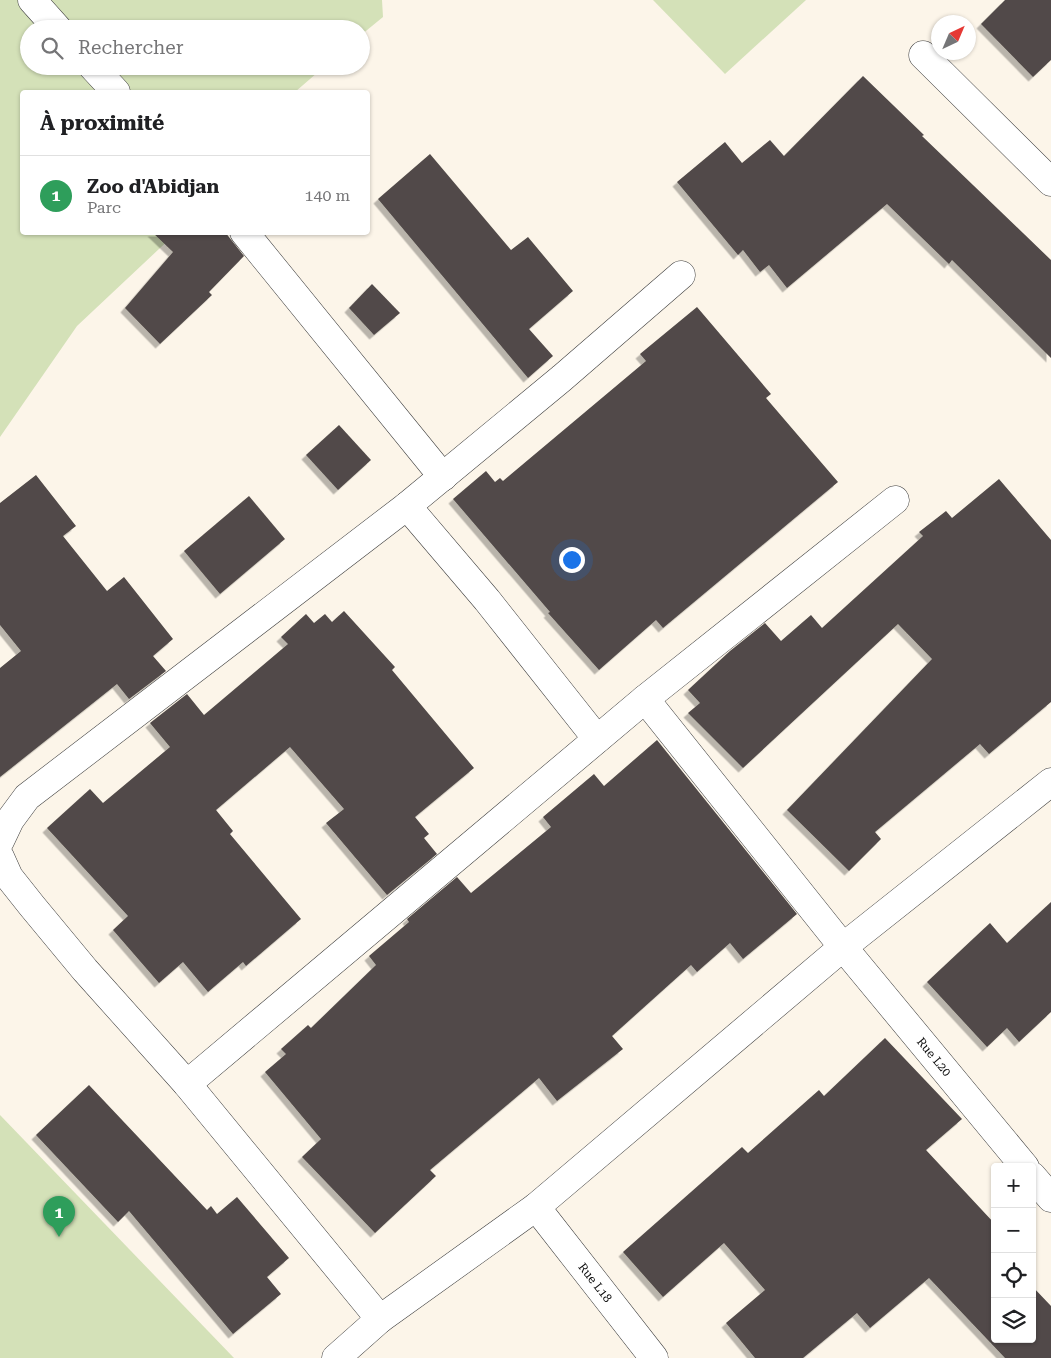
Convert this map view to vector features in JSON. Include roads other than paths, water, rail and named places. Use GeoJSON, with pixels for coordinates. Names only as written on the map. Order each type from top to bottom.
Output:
{"type":"FeatureCollection","features":[{"type":"Feature","properties":{"kind":"street"},"geometry":{"type":"LineString","coordinates":[[32,0],[50,20]]}},
{"type":"Feature","properties":{"kind":"street"},"geometry":{"type":"LineString","coordinates":[[924,56],[1051,182]]}},
{"type":"Feature","properties":{"kind":"street"},"geometry":{"type":"LineString","coordinates":[[100,75],[114,90]]}},
{"type":"Feature","properties":{"kind":"street"},"geometry":{"type":"LineString","coordinates":[[246,235],[442,477]]}},
{"type":"Feature","properties":{"kind":"street"},"geometry":{"type":"LineString","coordinates":[[0,841],[10,820],[27,797],[407,506],[680,275]]}},
{"type":"Feature","properties":{"kind":"street"},"geometry":{"type":"LineString","coordinates":[[187,1084],[645,699],[895,500]]}},
{"type":"Feature","properties":{"kind":"street"},"geometry":{"type":"LineString","coordinates":[[407,506],[493,608],[597,739]]}},
{"type":"Feature","properties":{"kind":"street","name":"Rue L20"},"geometry":{"type":"LineString","coordinates":[[645,699],[843,947],[1022,1163]]}},
{"type":"Feature","properties":{"kind":"street"},"geometry":{"type":"LineString","coordinates":[[336,1358],[380,1319],[536,1207],[843,947],[1051,782]]}},
{"type":"Feature","properties":{"kind":"street"},"geometry":{"type":"LineString","coordinates":[[0,858],[9,877],[67,948],[187,1084],[380,1319]]}},
{"type":"Feature","properties":{"kind":"street"},"geometry":{"type":"LineString","coordinates":[[1036,1181],[1051,1198]]}},
{"type":"Feature","properties":{"kind":"street","name":"Rue L18"},"geometry":{"type":"LineString","coordinates":[[536,1207],[654,1358]]}},
{"type":"Feature","properties":{"kind":"place","name":"Zoo d'Abidjan"},"geometry":{"type":"Point","coordinates":[59,1237]}}]}
